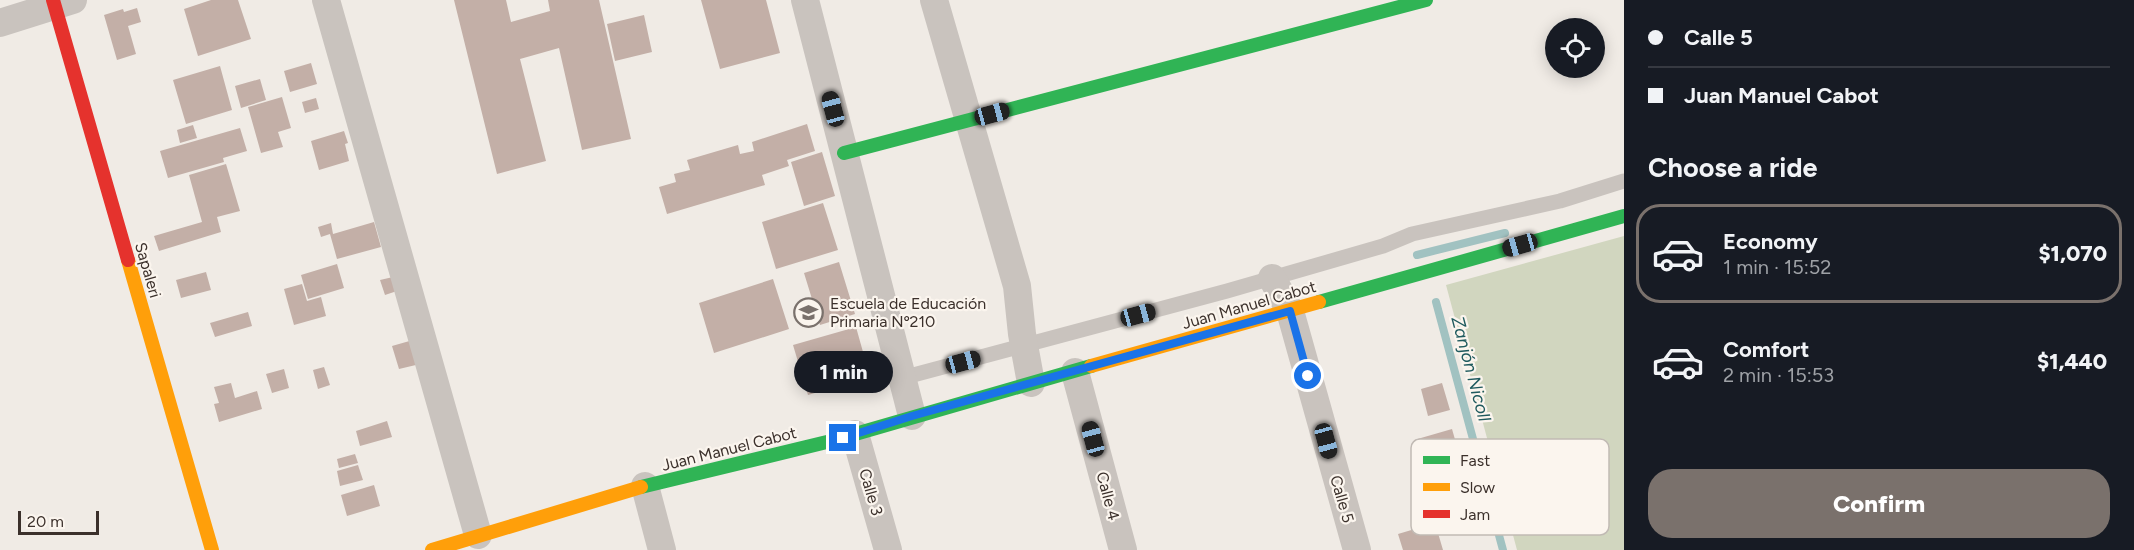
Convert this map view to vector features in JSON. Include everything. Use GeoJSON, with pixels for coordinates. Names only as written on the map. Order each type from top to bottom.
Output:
{"type":"FeatureCollection","features":[{"type":"Feature","properties":{"kind":"street"},"geometry":{"type":"LineString","coordinates":[[326,0],[478,535]]}},
{"type":"Feature","properties":{"kind":"street"},"geometry":{"type":"LineString","coordinates":[[805,0],[912,416]]}},
{"type":"Feature","properties":{"kind":"street"},"geometry":{"type":"LineString","coordinates":[[934,0],[1017,286],[1031,384]]}},
{"type":"Feature","properties":{"kind":"street"},"geometry":{"type":"LineString","coordinates":[[844,153],[1426,0]]}},
{"type":"Feature","properties":{"kind":"street"},"geometry":{"type":"LineString","coordinates":[[0,23],[60,2]]}},
{"type":"Feature","properties":{"kind":"street","name":"Sapaleri"},"geometry":{"type":"LineString","coordinates":[[60,2],[212,550]]}},
{"type":"Feature","properties":{"kind":"street","name":"Juan Manuel Cabot"},"geometry":{"type":"LineString","coordinates":[[432,550],[645,486],[855,434],[1624,216]]}},
{"type":"Feature","properties":{"kind":"street","name":"Calle 5"},"geometry":{"type":"LineString","coordinates":[[1272,279],[1290,311],[1356,550]]}},
{"type":"Feature","properties":{"kind":"street","name":"Calle 4"},"geometry":{"type":"LineString","coordinates":[[1074,372],[1123,550]]}},
{"type":"Feature","properties":{"kind":"street","name":"Calle 3"},"geometry":{"type":"LineString","coordinates":[[855,434],[888,550]]}},
{"type":"Feature","properties":{"kind":"street"},"geometry":{"type":"LineString","coordinates":[[645,486],[662,550]]}},
{"type":"Feature","properties":{"kind":"lane"},"geometry":{"type":"LineString","coordinates":[[902,378],[1272,279],[1383,246],[1412,234],[1560,201],[1624,182]]}},
{"type":"Feature","properties":{"kind":"green space"},"geometry":{"type":"Polygon","coordinates":[[[1624,236],[1624,550],[1517,550],[1513,535],[1609,535],[1609,439],[1487,439],[1446,285],[1624,236]]]}},
{"type":"Feature","properties":{"kind":"building"},"geometry":{"type":"Polygon","coordinates":[[[211,0],[238,0],[251,39],[198,56],[184,9],[211,0]]]}},
{"type":"Feature","properties":{"kind":"building"},"geometry":{"type":"Polygon","coordinates":[[[454,0],[506,0],[511,22],[550,11],[548,0],[599,0],[631,139],[582,150],[559,48],[520,59],[546,161],[497,174],[454,0]]]}},
{"type":"Feature","properties":{"kind":"building"},"geometry":{"type":"Polygon","coordinates":[[[701,0],[766,0],[780,53],[720,69],[701,0]]]}},
{"type":"Feature","properties":{"kind":"building"},"geometry":{"type":"Polygon","coordinates":[[[137,8],[141,22],[128,26],[136,54],[117,60],[104,15],[123,9],[124,12],[137,8]]]}},
{"type":"Feature","properties":{"kind":"building"},"geometry":{"type":"Polygon","coordinates":[[[644,15],[652,52],[615,61],[607,24],[644,15]]]}},
{"type":"Feature","properties":{"kind":"building"},"geometry":{"type":"Polygon","coordinates":[[[311,63],[317,84],[290,92],[284,71],[311,63]]]}},
{"type":"Feature","properties":{"kind":"building"},"geometry":{"type":"Polygon","coordinates":[[[220,66],[232,110],[186,124],[173,80],[220,66]]]}},
{"type":"Feature","properties":{"kind":"building"},"geometry":{"type":"Polygon","coordinates":[[[260,79],[266,100],[241,108],[235,86],[260,79]]]}},
{"type":"Feature","properties":{"kind":"building"},"geometry":{"type":"Polygon","coordinates":[[[282,97],[291,128],[278,132],[283,147],[261,153],[248,107],[282,97]]]}},
{"type":"Feature","properties":{"kind":"building"},"geometry":{"type":"Polygon","coordinates":[[[316,98],[319,109],[305,113],[302,102],[316,98]]]}},
{"type":"Feature","properties":{"kind":"building"},"geometry":{"type":"Polygon","coordinates":[[[807,124],[815,151],[787,160],[789,166],[762,175],[765,185],[667,214],[659,187],[676,182],[674,174],[690,170],[687,160],[738,145],[740,154],[754,151],[752,142],[807,124]]]}},
{"type":"Feature","properties":{"kind":"building"},"geometry":{"type":"Polygon","coordinates":[[[193,125],[197,138],[180,143],[177,130],[193,125]]]}},
{"type":"Feature","properties":{"kind":"building"},"geometry":{"type":"Polygon","coordinates":[[[240,128],[247,151],[223,158],[224,162],[168,178],[160,151],[240,128]]]}},
{"type":"Feature","properties":{"kind":"building"},"geometry":{"type":"Polygon","coordinates":[[[344,131],[348,143],[345,144],[349,161],[319,170],[311,141],[344,131]]]}},
{"type":"Feature","properties":{"kind":"building"},"geometry":{"type":"Polygon","coordinates":[[[822,152],[835,196],[804,206],[791,162],[822,152]]]}},
{"type":"Feature","properties":{"kind":"building"},"geometry":{"type":"Polygon","coordinates":[[[226,164],[240,211],[217,217],[221,232],[159,251],[154,236],[202,222],[189,175],[226,164]]]}},
{"type":"Feature","properties":{"kind":"building"},"geometry":{"type":"Polygon","coordinates":[[[823,203],[838,250],[776,269],[762,222],[823,203]]]}},
{"type":"Feature","properties":{"kind":"building"},"geometry":{"type":"Polygon","coordinates":[[[374,222],[381,247],[337,259],[330,234],[321,237],[318,227],[331,223],[333,234],[374,222]]]}},
{"type":"Feature","properties":{"kind":"building"},"geometry":{"type":"Polygon","coordinates":[[[839,262],[855,314],[820,325],[804,273],[839,262]]]}},
{"type":"Feature","properties":{"kind":"building"},"geometry":{"type":"Polygon","coordinates":[[[337,264],[344,288],[308,299],[301,275],[337,264]]]}},
{"type":"Feature","properties":{"kind":"building"},"geometry":{"type":"Polygon","coordinates":[[[206,272],[211,290],[181,298],[176,280],[206,272]]]}},
{"type":"Feature","properties":{"kind":"building"},"geometry":{"type":"Polygon","coordinates":[[[393,277],[397,291],[385,295],[380,280],[393,277]]]}},
{"type":"Feature","properties":{"kind":"building"},"geometry":{"type":"Polygon","coordinates":[[[773,279],[789,329],[714,353],[699,303],[773,279]]]}},
{"type":"Feature","properties":{"kind":"building"},"geometry":{"type":"Polygon","coordinates":[[[302,284],[307,301],[321,297],[326,316],[294,325],[284,289],[302,284]]]}},
{"type":"Feature","properties":{"kind":"building"},"geometry":{"type":"Polygon","coordinates":[[[248,312],[252,326],[215,337],[210,323],[248,312]]]}},
{"type":"Feature","properties":{"kind":"building"},"geometry":{"type":"Polygon","coordinates":[[[856,327],[870,377],[808,395],[793,345],[856,327]]]}},
{"type":"Feature","properties":{"kind":"building"},"geometry":{"type":"Polygon","coordinates":[[[413,340],[420,364],[399,369],[392,346],[413,340]]]}},
{"type":"Feature","properties":{"kind":"building"},"geometry":{"type":"Polygon","coordinates":[[[324,367],[330,385],[318,389],[313,370],[324,367]]]}},
{"type":"Feature","properties":{"kind":"building"},"geometry":{"type":"Polygon","coordinates":[[[284,369],[289,388],[272,393],[266,374],[284,369]]]}},
{"type":"Feature","properties":{"kind":"building"},"geometry":{"type":"Polygon","coordinates":[[[231,383],[235,398],[257,391],[262,409],[219,422],[214,404],[219,403],[214,387],[231,383]]]}},
{"type":"Feature","properties":{"kind":"building"},"geometry":{"type":"Polygon","coordinates":[[[1442,383],[1450,410],[1428,416],[1421,389],[1442,383]]]}},
{"type":"Feature","properties":{"kind":"building"},"geometry":{"type":"Polygon","coordinates":[[[387,421],[392,437],[360,446],[356,431],[387,421]]]}},
{"type":"Feature","properties":{"kind":"building"},"geometry":{"type":"Polygon","coordinates":[[[1452,429],[1455,439],[1417,439],[1452,429]]]}},
{"type":"Feature","properties":{"kind":"building"},"geometry":{"type":"Polygon","coordinates":[[[355,454],[358,463],[339,468],[337,459],[355,454]]]}},
{"type":"Feature","properties":{"kind":"building"},"geometry":{"type":"Polygon","coordinates":[[[358,465],[363,480],[340,486],[337,471],[358,465]]]}},
{"type":"Feature","properties":{"kind":"building"},"geometry":{"type":"Polygon","coordinates":[[[374,485],[380,506],[347,516],[341,495],[374,485]]]}},
{"type":"Feature","properties":{"kind":"building"},"geometry":{"type":"Polygon","coordinates":[[[1411,530],[1411,535],[1439,535],[1443,550],[1403,550],[1398,534],[1411,530]]]}},
{"type":"Feature","properties":{"kind":"waterway","name":"Zanjón Nicoll"},"geometry":{"type":"LineString","coordinates":[[1417,255],[1505,233]]}},
{"type":"Feature","properties":{"kind":"waterway","name":"Zanjón Nicoll"},"geometry":{"type":"LineString","coordinates":[[1436,302],[1473,439]]}},
{"type":"Feature","properties":{"kind":"waterway","name":"Zanjón Nicoll"},"geometry":{"type":"LineString","coordinates":[[1499,535],[1503,550]]}},
{"type":"Feature","properties":{"kind":"traffic: fast"},"geometry":{"type":"LineString","coordinates":[[844,153],[1426,0]]}},
{"type":"Feature","properties":{"kind":"traffic: fast"},"geometry":{"type":"LineString","coordinates":[[1319,302],[1624,216]]}},
{"type":"Feature","properties":{"kind":"traffic: fast"},"geometry":{"type":"LineString","coordinates":[[641,487],[831,441],[1091,366]]}},
{"type":"Feature","properties":{"kind":"traffic: slow"},"geometry":{"type":"LineString","coordinates":[[128,260],[212,550]]}},
{"type":"Feature","properties":{"kind":"traffic: slow"},"geometry":{"type":"LineString","coordinates":[[1091,366],[1319,302]]}},
{"type":"Feature","properties":{"kind":"traffic: slow"},"geometry":{"type":"LineString","coordinates":[[432,550],[641,487]]}},
{"type":"Feature","properties":{"kind":"traffic: jam"},"geometry":{"type":"LineString","coordinates":[[53,0],[128,260]]}},
{"type":"Feature","properties":{"kind":"place","name":"Escuela de Educación Primaria Nº210"},"geometry":{"type":"Point","coordinates":[809,312]}},
{"type":"Feature","properties":{"kind":"route"},"geometry":{"type":"LineString","coordinates":[[843,438],[912,416],[1290,311],[1308,376]]}}]}
